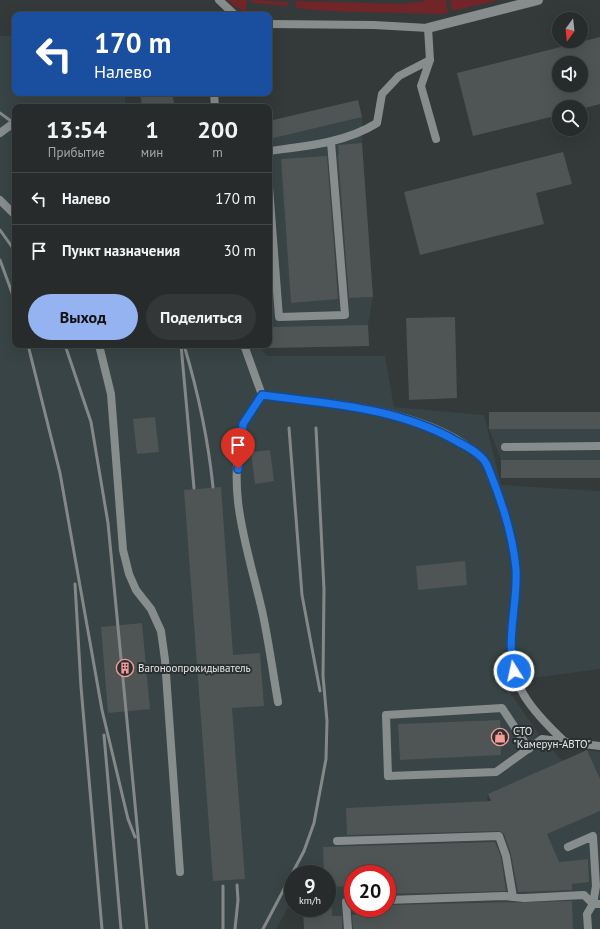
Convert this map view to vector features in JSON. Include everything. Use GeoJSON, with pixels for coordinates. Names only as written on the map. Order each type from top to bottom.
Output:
{"type":"FeatureCollection","features":[{"type":"Feature","properties":{"kind":"street"},"geometry":{"type":"LineString","coordinates":[[428,28],[538,0]]}},
{"type":"Feature","properties":{"kind":"lane"},"geometry":{"type":"LineString","coordinates":[[219,0],[232,12]]}},
{"type":"Feature","properties":{"kind":"lane"},"geometry":{"type":"LineString","coordinates":[[272,24],[374,25],[428,28],[430,60],[421,86],[436,139]]}},
{"type":"Feature","properties":{"kind":"lane"},"geometry":{"type":"LineString","coordinates":[[272,151],[331,142],[362,132],[377,123],[382,94],[399,76],[430,60]]}},
{"type":"Feature","properties":{"kind":"lane"},"geometry":{"type":"LineString","coordinates":[[0,133],[12,124]]}},
{"type":"Feature","properties":{"kind":"lane"},"geometry":{"type":"LineString","coordinates":[[272,226],[279,317],[345,315],[331,142]]}},
{"type":"Feature","properties":{"kind":"lane"},"geometry":{"type":"LineString","coordinates":[[0,200],[12,212]]}},
{"type":"Feature","properties":{"kind":"lane"},"geometry":{"type":"LineString","coordinates":[[100,348],[111,394],[123,550],[129,574],[136,590],[151,609],[162,631],[180,872]]}},
{"type":"Feature","properties":{"kind":"lane"},"geometry":{"type":"LineString","coordinates":[[245,348],[262,395]]}},
{"type":"Feature","properties":{"kind":"lane"},"geometry":{"type":"LineString","coordinates":[[262,395],[243,424],[237,481],[240,520],[263,615],[278,702]]}},
{"type":"Feature","properties":{"kind":"lane"},"geometry":{"type":"LineString","coordinates":[[262,395],[317,400],[363,408],[402,418],[444,434],[484,459],[504,505],[516,567],[516,589],[510,635],[510,656],[514,671],[521,693],[565,742]]}},
{"type":"Feature","properties":{"kind":"lane"},"geometry":{"type":"LineString","coordinates":[[505,447],[600,446]]}},
{"type":"Feature","properties":{"kind":"lane"},"geometry":{"type":"LineString","coordinates":[[529,749],[502,708],[386,715],[388,776],[496,772],[529,749],[542,739],[600,746]]}},
{"type":"Feature","properties":{"kind":"lane"},"geometry":{"type":"LineString","coordinates":[[337,840],[499,836],[506,856],[513,897]]}},
{"type":"Feature","properties":{"kind":"lane"},"geometry":{"type":"LineString","coordinates":[[568,847],[593,836],[597,904],[587,914],[588,929]]}},
{"type":"Feature","properties":{"kind":"lane"},"geometry":{"type":"LineString","coordinates":[[396,900],[524,898],[584,895],[597,904]]}},
{"type":"Feature","properties":{"kind":"lane"},"geometry":{"type":"LineString","coordinates":[[347,917],[348,929]]}},
{"type":"Feature","properties":{"kind":"shaded area"},"geometry":{"type":"Polygon","coordinates":[[[227,0],[247,0],[246,12],[237,8],[227,0]]]}},
{"type":"Feature","properties":{"kind":"shaded area"},"geometry":{"type":"Polygon","coordinates":[[[252,0],[288,2],[288,6],[252,3],[252,0]]]}},
{"type":"Feature","properties":{"kind":"shaded area"},"geometry":{"type":"Polygon","coordinates":[[[428,0],[446,0],[448,13],[327,11],[297,8],[294,1],[405,4],[428,0]]]}},
{"type":"Feature","properties":{"kind":"shaded area"},"geometry":{"type":"Polygon","coordinates":[[[450,0],[500,0],[452,11],[450,0]]]}},
{"type":"Feature","properties":{"kind":"shaded area"},"geometry":{"type":"Polygon","coordinates":[[[12,35],[12,96],[124,96],[126,104],[12,104],[12,348],[261,348],[267,356],[385,356],[394,407],[484,415],[501,485],[600,491],[600,669],[503,682],[542,739],[563,761],[587,750],[600,752],[600,929],[304,929],[303,917],[336,917],[336,865],[284,865],[284,915],[276,929],[0,929],[0,36],[12,35]],[[488,795],[487,801],[489,823],[501,819],[488,795]]]}},
{"type":"Feature","properties":{"kind":"shaded area"},"geometry":{"type":"Polygon","coordinates":[[[358,100],[362,117],[362,143],[373,297],[368,325],[369,346],[272,348],[272,120],[358,100]]]}},
{"type":"Feature","properties":{"kind":"shaded area"},"geometry":{"type":"Polygon","coordinates":[[[600,412],[600,478],[501,478],[501,460],[489,429],[600,412]]]}},
{"type":"Feature","properties":{"kind":"building"},"geometry":{"type":"Polygon","coordinates":[[[600,37],[600,104],[588,107],[588,100],[552,100],[552,117],[473,136],[457,73],[556,48],[588,48],[588,40],[600,37]]]}},
{"type":"Feature","properties":{"kind":"building"},"geometry":{"type":"Polygon","coordinates":[[[140,96],[173,96],[174,104],[142,104],[140,96]]]}},
{"type":"Feature","properties":{"kind":"building"},"geometry":{"type":"Polygon","coordinates":[[[358,100],[362,117],[272,138],[272,120],[358,100]]]}},
{"type":"Feature","properties":{"kind":"building"},"geometry":{"type":"Polygon","coordinates":[[[362,143],[373,297],[349,298],[338,145],[362,143]]]}},
{"type":"Feature","properties":{"kind":"building"},"geometry":{"type":"Polygon","coordinates":[[[563,152],[572,184],[536,193],[544,224],[420,255],[404,192],[563,152]]]}},
{"type":"Feature","properties":{"kind":"building"},"geometry":{"type":"Polygon","coordinates":[[[327,156],[338,299],[291,303],[281,159],[327,156]]]}},
{"type":"Feature","properties":{"kind":"building"},"geometry":{"type":"Polygon","coordinates":[[[455,317],[457,398],[409,400],[406,318],[455,317]]]}},
{"type":"Feature","properties":{"kind":"building"},"geometry":{"type":"Polygon","coordinates":[[[368,325],[369,346],[272,348],[272,327],[368,325]]]}},
{"type":"Feature","properties":{"kind":"building"},"geometry":{"type":"Polygon","coordinates":[[[489,412],[600,412],[600,429],[489,429],[489,412]]]}},
{"type":"Feature","properties":{"kind":"building"},"geometry":{"type":"Polygon","coordinates":[[[155,417],[159,452],[137,454],[133,419],[155,417]]]}},
{"type":"Feature","properties":{"kind":"building"},"geometry":{"type":"Polygon","coordinates":[[[270,450],[274,481],[255,484],[251,452],[270,450]]]}},
{"type":"Feature","properties":{"kind":"building"},"geometry":{"type":"Polygon","coordinates":[[[501,460],[600,460],[600,478],[501,478],[501,460]]]}},
{"type":"Feature","properties":{"kind":"building"},"geometry":{"type":"Polygon","coordinates":[[[221,487],[233,655],[260,653],[264,706],[232,708],[245,879],[213,881],[184,490],[221,487]]]}},
{"type":"Feature","properties":{"kind":"building"},"geometry":{"type":"Polygon","coordinates":[[[465,561],[467,585],[418,590],[416,566],[465,561]]]}},
{"type":"Feature","properties":{"kind":"building","name":"Вагоноопрокидыватель"},"geometry":{"type":"Polygon","coordinates":[[[142,623],[150,709],[108,713],[101,627],[142,623]]]}},
{"type":"Feature","properties":{"kind":"building"},"geometry":{"type":"Polygon","coordinates":[[[500,720],[501,755],[400,760],[398,724],[500,720]]]}},
{"type":"Feature","properties":{"kind":"building"},"geometry":{"type":"Polygon","coordinates":[[[587,750],[600,779],[600,811],[547,834],[559,862],[588,859],[589,882],[572,884],[572,890],[518,892],[511,854],[504,834],[499,831],[347,835],[346,808],[491,801],[488,794],[587,750]]]}},
{"type":"Feature","properties":{"kind":"building"},"geometry":{"type":"Polygon","coordinates":[[[495,842],[501,857],[506,891],[396,894],[396,865],[344,865],[344,886],[336,887],[336,865],[324,865],[323,847],[495,842]]]}},
{"type":"Feature","properties":{"kind":"building"},"geometry":{"type":"Polygon","coordinates":[[[572,901],[573,929],[353,929],[352,917],[396,917],[396,905],[572,901]]]}},
{"type":"Feature","properties":{"kind":"building"},"geometry":{"type":"Polygon","coordinates":[[[342,916],[342,929],[304,929],[303,917],[342,916]]]}},
{"type":"Feature","properties":{"kind":"railway"},"geometry":{"type":"LineString","coordinates":[[0,113],[12,122]]}},
{"type":"Feature","properties":{"kind":"railway"},"geometry":{"type":"LineString","coordinates":[[0,230],[12,247]]}},
{"type":"Feature","properties":{"kind":"railway"},"geometry":{"type":"LineString","coordinates":[[0,260],[12,293]]}},
{"type":"Feature","properties":{"kind":"railway"},"geometry":{"type":"LineString","coordinates":[[29,348],[60,473],[102,710],[128,819],[135,837]]}},
{"type":"Feature","properties":{"kind":"railway"},"geometry":{"type":"LineString","coordinates":[[66,348],[91,422],[108,523],[147,929]]}},
{"type":"Feature","properties":{"kind":"railway"},"geometry":{"type":"LineString","coordinates":[[181,348],[194,488]]}},
{"type":"Feature","properties":{"kind":"railway"},"geometry":{"type":"LineString","coordinates":[[185,348],[202,415],[213,487]]}},
{"type":"Feature","properties":{"kind":"railway"},"geometry":{"type":"LineString","coordinates":[[289,428],[302,595],[320,691]]}},
{"type":"Feature","properties":{"kind":"railway"},"geometry":{"type":"LineString","coordinates":[[263,929],[304,851],[314,823],[326,759],[327,721],[323,676],[324,589],[316,428]]}},
{"type":"Feature","properties":{"kind":"railway"},"geometry":{"type":"LineString","coordinates":[[75,584],[81,687],[102,929]]}},
{"type":"Feature","properties":{"kind":"railway"},"geometry":{"type":"LineString","coordinates":[[104,735],[121,929]]}},
{"type":"Feature","properties":{"kind":"railway"},"geometry":{"type":"LineString","coordinates":[[235,929],[238,900],[237,885]]}},
{"type":"Feature","properties":{"kind":"railway"},"geometry":{"type":"LineString","coordinates":[[223,886],[223,929]]}},
{"type":"Feature","properties":{"kind":"place","name":"Вагоноопрокидыватель"},"geometry":{"type":"Point","coordinates":[125,668]}},
{"type":"Feature","properties":{"kind":"place","name":"СТО \"Камерун-АВТО\""},"geometry":{"type":"Point","coordinates":[500,737]}},
{"type":"Feature","properties":{"kind":"route"},"geometry":{"type":"LineString","coordinates":[[238,469],[243,424],[262,395],[290,399],[317,400],[363,408],[402,418],[424,425],[444,434],[484,459],[504,505],[516,567],[516,589],[510,635],[510,656],[514,671]]}}]}
